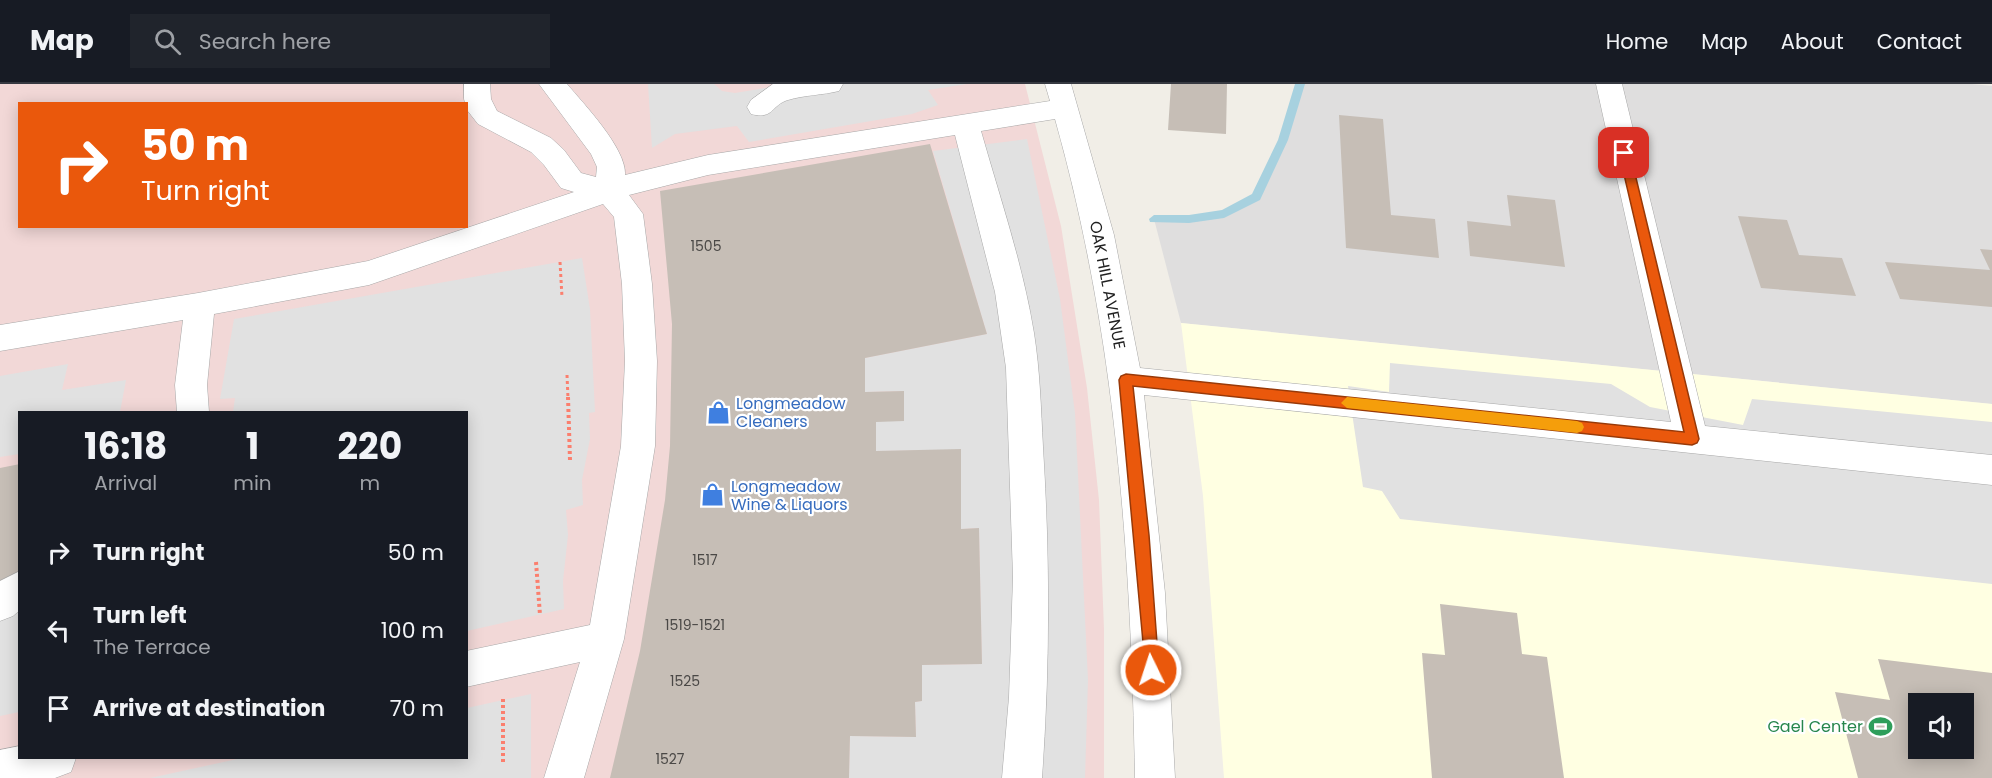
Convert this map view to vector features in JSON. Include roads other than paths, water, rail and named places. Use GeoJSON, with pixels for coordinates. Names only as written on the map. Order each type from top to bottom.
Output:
{"type":"FeatureCollection","features":[{"type":"Feature","properties":{"kind":"street"},"geometry":{"type":"LineString","coordinates":[[477,84],[477,104],[481,112],[541,146],[559,163],[571,181],[607,190],[625,208],[629,219],[637,284],[642,362],[638,446],[606,639],[564,778]]}},
{"type":"Feature","properties":{"kind":"street"},"geometry":{"type":"LineString","coordinates":[[552,84],[584,123],[612,168],[607,190]]}},
{"type":"Feature","properties":{"kind":"street"},"geometry":{"type":"LineString","coordinates":[[760,107],[778,92],[830,84]]}},
{"type":"Feature","properties":{"kind":"street"},"geometry":{"type":"LineString","coordinates":[[1609,84],[1663,324],[1692,439]]}},
{"type":"Feature","properties":{"kind":"street"},"geometry":{"type":"LineString","coordinates":[[0,338],[198,305],[382,270],[607,190],[708,165],[965,123],[1062,96]]}},
{"type":"Feature","properties":{"kind":"street","name":"OAK HILL AVENUE"},"geometry":{"type":"LineString","coordinates":[[1062,96],[1090,198],[1110,285],[1126,380],[1142,535],[1153,692],[1155,778]]}},
{"type":"Feature","properties":{"kind":"street"},"geometry":{"type":"LineString","coordinates":[[965,123],[1015,315],[1022,361],[1033,601],[1022,778]]}},
{"type":"Feature","properties":{"kind":"street"},"geometry":{"type":"LineString","coordinates":[[193,411],[189,395],[200,322],[198,305]]}},
{"type":"Feature","properties":{"kind":"street"},"geometry":{"type":"LineString","coordinates":[[1126,380],[1992,470]]}},
{"type":"Feature","properties":{"kind":"street"},"geometry":{"type":"LineString","coordinates":[[0,604],[18,588]]}},
{"type":"Feature","properties":{"kind":"street"},"geometry":{"type":"LineString","coordinates":[[468,669],[606,639]]}},
{"type":"Feature","properties":{"kind":"street"},"geometry":{"type":"LineString","coordinates":[[0,770],[52,759]]}},
{"type":"Feature","properties":{"kind":"waterway"},"geometry":{"type":"LineString","coordinates":[[1154,219],[1189,219],[1224,214],[1256,197],[1283,140],[1300,84]]}},
{"type":"Feature","properties":{"kind":"place","name":"Longmeadow Cleaners"},"geometry":{"type":"Point","coordinates":[718,412]}},
{"type":"Feature","properties":{"kind":"place","name":"Longmeadow Wine & Liquors"},"geometry":{"type":"Point","coordinates":[713,495]}},
{"type":"Feature","properties":{"kind":"place","name":"Gael Center"},"geometry":{"type":"Point","coordinates":[1881,726]}}]}
